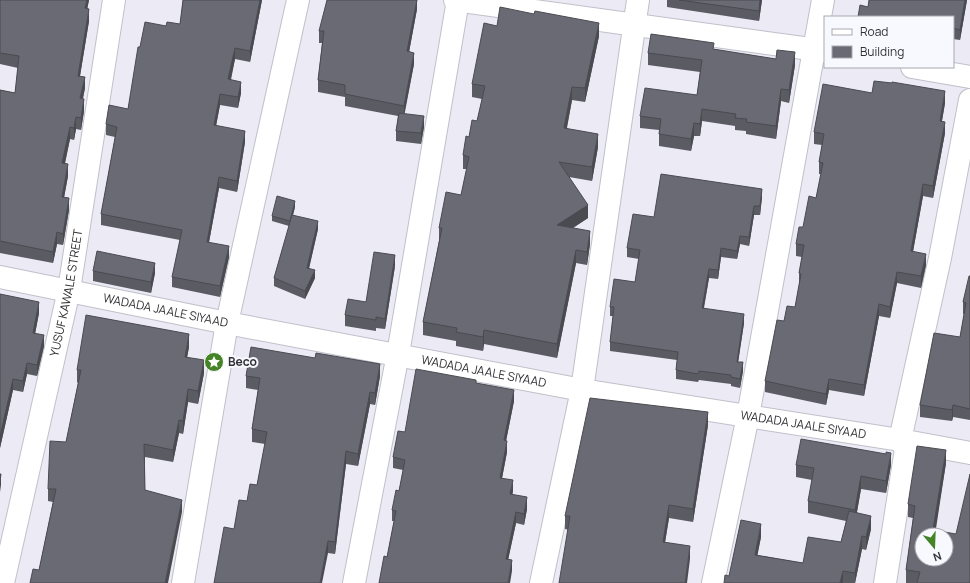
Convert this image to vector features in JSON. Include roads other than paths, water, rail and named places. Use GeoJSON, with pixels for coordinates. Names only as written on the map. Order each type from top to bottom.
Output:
{"type":"FeatureCollection","features":[{"type":"Feature","properties":{"kind":"street","name":"YUSUF KAWALE STREET"},"geometry":{"type":"LineString","coordinates":[[3,583],[69,290],[114,0]]}},
{"type":"Feature","properties":{"kind":"street"},"geometry":{"type":"LineString","coordinates":[[183,583],[227,323],[298,0]]}},
{"type":"Feature","properties":{"kind":"street"},"geometry":{"type":"LineString","coordinates":[[454,0],[820,50]]}},
{"type":"Feature","properties":{"kind":"street"},"geometry":{"type":"LineString","coordinates":[[354,583],[398,354],[458,0]]}},
{"type":"Feature","properties":{"kind":"street"},"geometry":{"type":"LineString","coordinates":[[541,583],[582,390],[633,24],[638,0]]}},
{"type":"Feature","properties":{"kind":"street"},"geometry":{"type":"LineString","coordinates":[[713,583],[748,416],[820,50],[823,0]]}},
{"type":"Feature","properties":{"kind":"street"},"geometry":{"type":"LineString","coordinates":[[918,68],[970,77]]}},
{"type":"Feature","properties":{"kind":"street"},"geometry":{"type":"LineString","coordinates":[[885,583],[906,448],[900,440],[940,258],[970,100]]}},
{"type":"Feature","properties":{"kind":"street","name":"WADADA JAALE SIYAAD"},"geometry":{"type":"LineString","coordinates":[[0,277],[227,323],[398,354],[582,390],[900,440],[970,453]]}},
{"type":"Feature","properties":{"kind":"place","name":"Beco"},"geometry":{"type":"Point","coordinates":[214,362]}}]}
